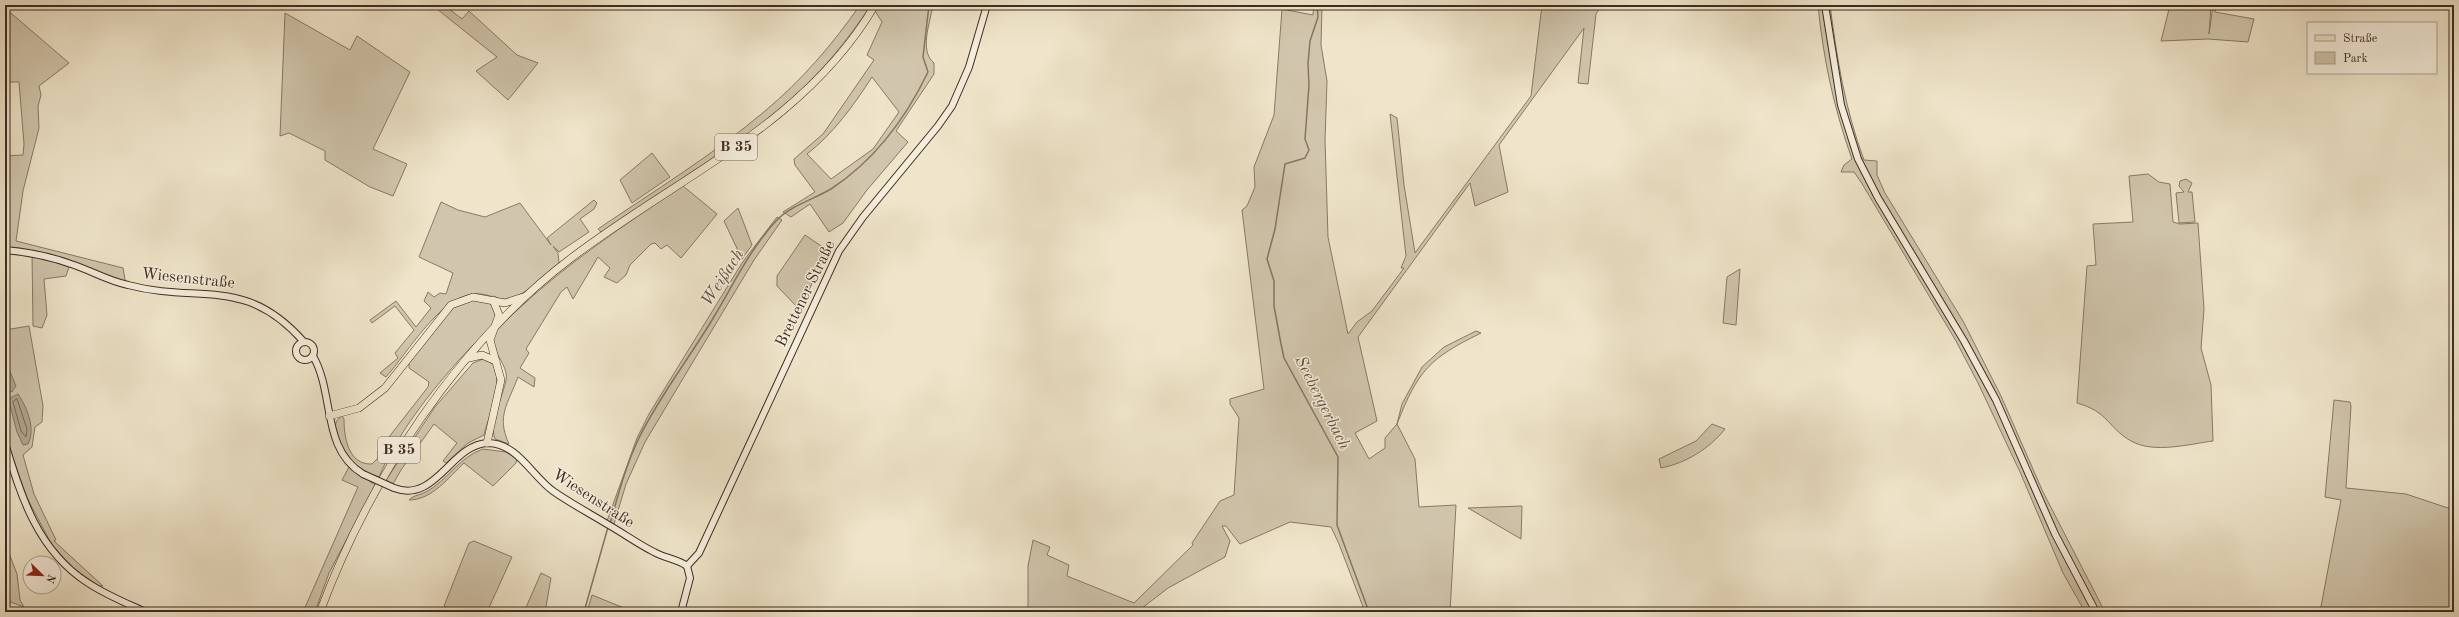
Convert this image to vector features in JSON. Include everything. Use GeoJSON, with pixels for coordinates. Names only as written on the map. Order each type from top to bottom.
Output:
{"type":"FeatureCollection","features":[{"type":"Feature","properties":{"kind":"main road","name":"B 35"},"geometry":{"type":"LineString","coordinates":[[320,612],[344,554],[393,459],[420,418],[495,327],[528,294],[570,258],[762,128],[823,72],[848,42],[874,5]]}},
{"type":"Feature","properties":{"kind":"main road"},"geometry":{"type":"LineString","coordinates":[[330,416],[359,408],[376,396],[394,377],[451,305],[473,297],[512,302],[528,294]]}},
{"type":"Feature","properties":{"kind":"main road"},"geometry":{"type":"LineString","coordinates":[[487,443],[500,390],[500,373],[490,340],[500,315],[493,300]]}},
{"type":"Feature","properties":{"kind":"main road"},"geometry":{"type":"LineString","coordinates":[[469,358],[482,355],[491,357],[497,362]]}},
{"type":"Feature","properties":{"kind":"street","name":"Brettener Straße"},"geometry":{"type":"LineString","coordinates":[[687,566],[699,553],[839,251],[863,217],[938,126],[952,106],[968,67],[987,5]]}},
{"type":"Feature","properties":{"kind":"street"},"geometry":{"type":"LineString","coordinates":[[1825,5],[1841,105],[1858,159],[1878,198],[1964,341],[1996,400],[2055,534],[2096,612]]}},
{"type":"Feature","properties":{"kind":"street","name":"Wiesenstraße"},"geometry":{"type":"LineString","coordinates":[[5,250],[32,253],[56,259],[121,284],[148,290],[200,292],[240,298],[270,312],[292,330],[301,343]]}},
{"type":"Feature","properties":{"kind":"street"},"geometry":{"type":"LineString","coordinates":[[320,371],[297,355],[296,350],[301,343],[313,347],[313,356],[320,371],[335,440],[341,453],[355,469],[362,474],[394,488],[412,491],[426,486],[464,453],[487,443]]}},
{"type":"Feature","properties":{"kind":"street"},"geometry":{"type":"LineString","coordinates":[[306,360],[313,356]]}},
{"type":"Feature","properties":{"kind":"street"},"geometry":{"type":"LineString","coordinates":[[5,443],[23,503],[48,544],[75,573],[88,583],[146,612]]}},
{"type":"Feature","properties":{"kind":"street","name":"Wiesenstraße"},"geometry":{"type":"LineString","coordinates":[[487,443],[502,446],[513,452],[546,486],[654,553],[687,566]]}},
{"type":"Feature","properties":{"kind":"street"},"geometry":{"type":"LineString","coordinates":[[681,612],[690,578],[687,566]]}},
{"type":"Feature","properties":{"kind":"green space"},"geometry":{"type":"Polygon","coordinates":[[[432,5],[444,5],[462,19],[469,11],[517,55],[538,63],[508,100],[476,71],[497,57],[432,5]]]}},
{"type":"Feature","properties":{"kind":"green space"},"geometry":{"type":"Polygon","coordinates":[[[860,5],[871,5],[835,54],[810,81],[763,123],[710,162],[602,233],[598,229],[704,158],[765,111],[804,75],[839,34],[860,5]]]}},
{"type":"Feature","properties":{"kind":"green space"},"geometry":{"type":"Polygon","coordinates":[[[878,5],[933,5],[926,44],[927,51],[934,63],[934,74],[896,131],[908,142],[867,190],[843,223],[829,232],[810,204],[791,217],[783,212],[815,192],[795,165],[794,159],[823,134],[874,60],[867,55],[882,22],[875,11],[878,5]],[[872,77],[858,98],[834,128],[807,154],[831,179],[873,149],[899,112],[872,77]]]}},
{"type":"Feature","properties":{"kind":"green space"},"geometry":{"type":"Polygon","coordinates":[[[1314,5],[1322,5],[1321,45],[1327,81],[1325,140],[1328,237],[1348,334],[1357,322],[1372,311],[1404,268],[1401,268],[1406,256],[1390,114],[1397,118],[1404,185],[1415,253],[1531,96],[1542,5],[1591,5],[1595,8],[1597,5],[1602,5],[1596,14],[1588,84],[1578,83],[1584,28],[1499,145],[1508,192],[1475,206],[1470,183],[1358,337],[1377,421],[1355,433],[1369,459],[1385,448],[1385,438],[1397,424],[1415,459],[1419,507],[1456,505],[1450,612],[1365,612],[1331,527],[1290,522],[1240,544],[1226,526],[1222,526],[1230,541],[1225,557],[1168,588],[1137,612],[1028,612],[1028,566],[1033,540],[1050,547],[1047,555],[1069,565],[1067,576],[1134,603],[1193,545],[1192,543],[1220,501],[1234,495],[1239,418],[1230,404],[1230,399],[1264,389],[1242,210],[1247,206],[1255,187],[1254,167],[1274,115],[1282,9],[1313,15],[1314,5]]]}},
{"type":"Feature","properties":{"kind":"green space"},"geometry":{"type":"Polygon","coordinates":[[[1818,5],[1825,5],[1844,108],[1827,5],[1830,5],[1842,84],[1857,141],[1864,160],[1877,161],[1877,175],[1885,193],[1963,321],[2001,396],[2043,492],[2105,612],[2085,612],[2063,573],[2020,472],[1978,383],[1956,341],[1861,182],[1854,172],[1841,172],[1844,165],[1852,159],[1830,83],[1818,5]]]}},
{"type":"Feature","properties":{"kind":"green space"},"geometry":{"type":"Polygon","coordinates":[[[2170,5],[2211,5],[2209,34],[2213,5],[2216,5],[2215,12],[2254,19],[2248,42],[2208,39],[2161,41],[2170,5]]]}},
{"type":"Feature","properties":{"kind":"green space"},"geometry":{"type":"Polygon","coordinates":[[[5,8],[69,63],[39,86],[41,95],[38,106],[39,128],[23,191],[16,241],[123,268],[126,285],[70,264],[66,276],[44,279],[47,315],[42,328],[33,326],[32,253],[5,250],[5,156],[23,155],[24,144],[19,82],[5,82],[5,8]]]}},
{"type":"Feature","properties":{"kind":"green space"},"geometry":{"type":"Polygon","coordinates":[[[285,13],[350,50],[357,36],[410,72],[373,149],[407,164],[393,196],[370,187],[325,160],[325,151],[289,133],[280,136],[285,13]]]}},
{"type":"Feature","properties":{"kind":"green space"},"geometry":{"type":"Polygon","coordinates":[[[652,153],[670,177],[632,203],[620,180],[652,153]]]}},
{"type":"Feature","properties":{"kind":"green space"},"geometry":{"type":"Polygon","coordinates":[[[2148,174],[2159,182],[2170,184],[2173,222],[2180,224],[2198,223],[2204,309],[2201,348],[2211,385],[2213,441],[2161,448],[2140,445],[2123,436],[2096,411],[2077,403],[2087,266],[2096,265],[2093,224],[2133,222],[2129,176],[2148,174]]]}},
{"type":"Feature","properties":{"kind":"green space"},"geometry":{"type":"Polygon","coordinates":[[[2186,179],[2192,183],[2188,192],[2192,192],[2195,222],[2179,223],[2176,193],[2184,192],[2179,186],[2180,181],[2186,179]]]}},
{"type":"Feature","properties":{"kind":"green space"},"geometry":{"type":"Polygon","coordinates":[[[683,186],[717,214],[681,258],[667,245],[661,249],[655,243],[651,244],[630,265],[626,275],[617,283],[604,277],[610,268],[598,257],[573,299],[567,287],[561,292],[526,349],[529,353],[520,368],[535,378],[534,387],[518,377],[507,403],[503,418],[505,434],[509,444],[495,439],[493,425],[506,380],[505,369],[493,341],[494,335],[498,329],[554,278],[617,230],[683,186]]]}},
{"type":"Feature","properties":{"kind":"green space"},"geometry":{"type":"Polygon","coordinates":[[[594,200],[597,203],[594,209],[580,219],[589,232],[559,252],[553,246],[558,253],[559,263],[536,284],[508,300],[476,294],[460,298],[436,316],[386,377],[380,373],[398,358],[395,353],[414,330],[395,306],[372,323],[370,320],[396,301],[416,327],[431,308],[424,301],[428,292],[434,297],[440,293],[446,294],[453,273],[419,257],[441,202],[458,210],[485,217],[520,203],[551,245],[547,238],[594,200]]]}},
{"type":"Feature","properties":{"kind":"green space"},"geometry":{"type":"Polygon","coordinates":[[[738,208],[752,245],[742,259],[724,221],[738,208]]]}},
{"type":"Feature","properties":{"kind":"green space"},"geometry":{"type":"Polygon","coordinates":[[[777,217],[782,220],[754,260],[645,442],[626,484],[614,524],[607,521],[637,438],[649,414],[742,263],[777,217]]]}},
{"type":"Feature","properties":{"kind":"green space"},"geometry":{"type":"Polygon","coordinates":[[[805,235],[827,250],[800,310],[777,286],[777,276],[805,235]]]}},
{"type":"Feature","properties":{"kind":"green space"},"geometry":{"type":"Polygon","coordinates":[[[1740,269],[1736,325],[1723,323],[1727,277],[1740,269]]]}},
{"type":"Feature","properties":{"kind":"green space"},"geometry":{"type":"Polygon","coordinates":[[[474,299],[488,302],[494,306],[496,317],[491,327],[459,360],[420,408],[397,442],[379,477],[359,468],[347,456],[339,441],[335,427],[337,421],[342,416],[344,419],[345,434],[349,449],[353,455],[364,463],[372,464],[378,458],[378,451],[428,387],[429,382],[409,368],[409,363],[453,307],[474,299]]]}},
{"type":"Feature","properties":{"kind":"green space"},"geometry":{"type":"Polygon","coordinates":[[[29,326],[43,406],[42,422],[35,427],[32,447],[23,455],[34,494],[56,540],[54,541],[103,586],[99,586],[74,569],[52,545],[27,498],[5,436],[5,330],[29,326]]]}},
{"type":"Feature","properties":{"kind":"green space"},"geometry":{"type":"Polygon","coordinates":[[[1476,331],[1481,333],[1449,350],[1428,368],[1419,378],[1397,424],[1402,404],[1422,367],[1444,347],[1476,331]]]}},
{"type":"Feature","properties":{"kind":"green space"},"geometry":{"type":"Polygon","coordinates":[[[483,359],[495,365],[497,383],[494,400],[484,435],[468,443],[446,463],[443,461],[457,443],[434,424],[401,470],[393,484],[386,480],[435,407],[473,363],[483,359]]]}},
{"type":"Feature","properties":{"kind":"green space"},"geometry":{"type":"Polygon","coordinates":[[[2334,400],[2350,402],[2351,406],[2346,488],[2406,494],[2454,510],[2454,612],[2320,612],[2341,500],[2325,497],[2334,400]]]}},
{"type":"Feature","properties":{"kind":"green space"},"geometry":{"type":"Polygon","coordinates":[[[1712,424],[1725,429],[1712,443],[1688,459],[1661,468],[1659,459],[1696,441],[1712,424]]]}},
{"type":"Feature","properties":{"kind":"green space"},"geometry":{"type":"Polygon","coordinates":[[[483,449],[506,452],[517,459],[516,463],[493,486],[464,463],[433,492],[417,499],[409,500],[434,487],[467,457],[483,449]]]}},
{"type":"Feature","properties":{"kind":"green space"},"geometry":{"type":"Polygon","coordinates":[[[349,467],[375,485],[329,573],[315,612],[303,612],[358,487],[342,480],[349,467]]]}},
{"type":"Feature","properties":{"kind":"green space"},"geometry":{"type":"Polygon","coordinates":[[[1522,506],[1521,539],[1468,508],[1522,506]]]}},
{"type":"Feature","properties":{"kind":"green space"},"geometry":{"type":"Polygon","coordinates":[[[474,541],[512,557],[487,612],[457,612],[444,606],[469,543],[474,541]]]}},
{"type":"Feature","properties":{"kind":"green space"},"geometry":{"type":"Polygon","coordinates":[[[5,543],[17,574],[20,600],[24,607],[5,600],[5,543]]]}},
{"type":"Feature","properties":{"kind":"green space"},"geometry":{"type":"Polygon","coordinates":[[[541,573],[551,578],[545,612],[524,612],[541,573]]]}},
{"type":"Feature","properties":{"kind":"green space"},"geometry":{"type":"Polygon","coordinates":[[[592,595],[624,608],[622,612],[587,612],[592,595]]]}},
{"type":"Feature","properties":{"kind":"water"},"geometry":{"type":"Polygon","coordinates":[[[5,348],[8,367],[16,386],[12,392],[5,390],[5,348]]]}},
{"type":"Feature","properties":{"kind":"water"},"geometry":{"type":"Polygon","coordinates":[[[18,394],[27,412],[31,425],[28,444],[23,445],[17,432],[9,402],[10,398],[18,394]]]}},
{"type":"Feature","properties":{"kind":"waterway","name":"Weißach"},"geometry":{"type":"LineString","coordinates":[[610,524],[630,459],[647,422],[706,330],[743,266],[767,231],[788,211],[831,189],[847,178],[875,152],[887,138],[919,90],[928,72],[923,57],[929,5]]}},
{"type":"Feature","properties":{"kind":"waterway","name":"Seebergerbach"},"geometry":{"type":"LineString","coordinates":[[1317,5],[1318,17],[1310,41],[1308,64],[1309,85],[1305,139],[1309,150],[1305,158],[1285,164],[1275,229],[1267,259],[1274,281],[1274,306],[1284,358],[1338,457],[1337,525],[1369,612]]}},
{"type":"Feature","properties":{"kind":"waterway","name":"Weißach"},"geometry":{"type":"LineString","coordinates":[[584,612],[608,527]]}}]}
